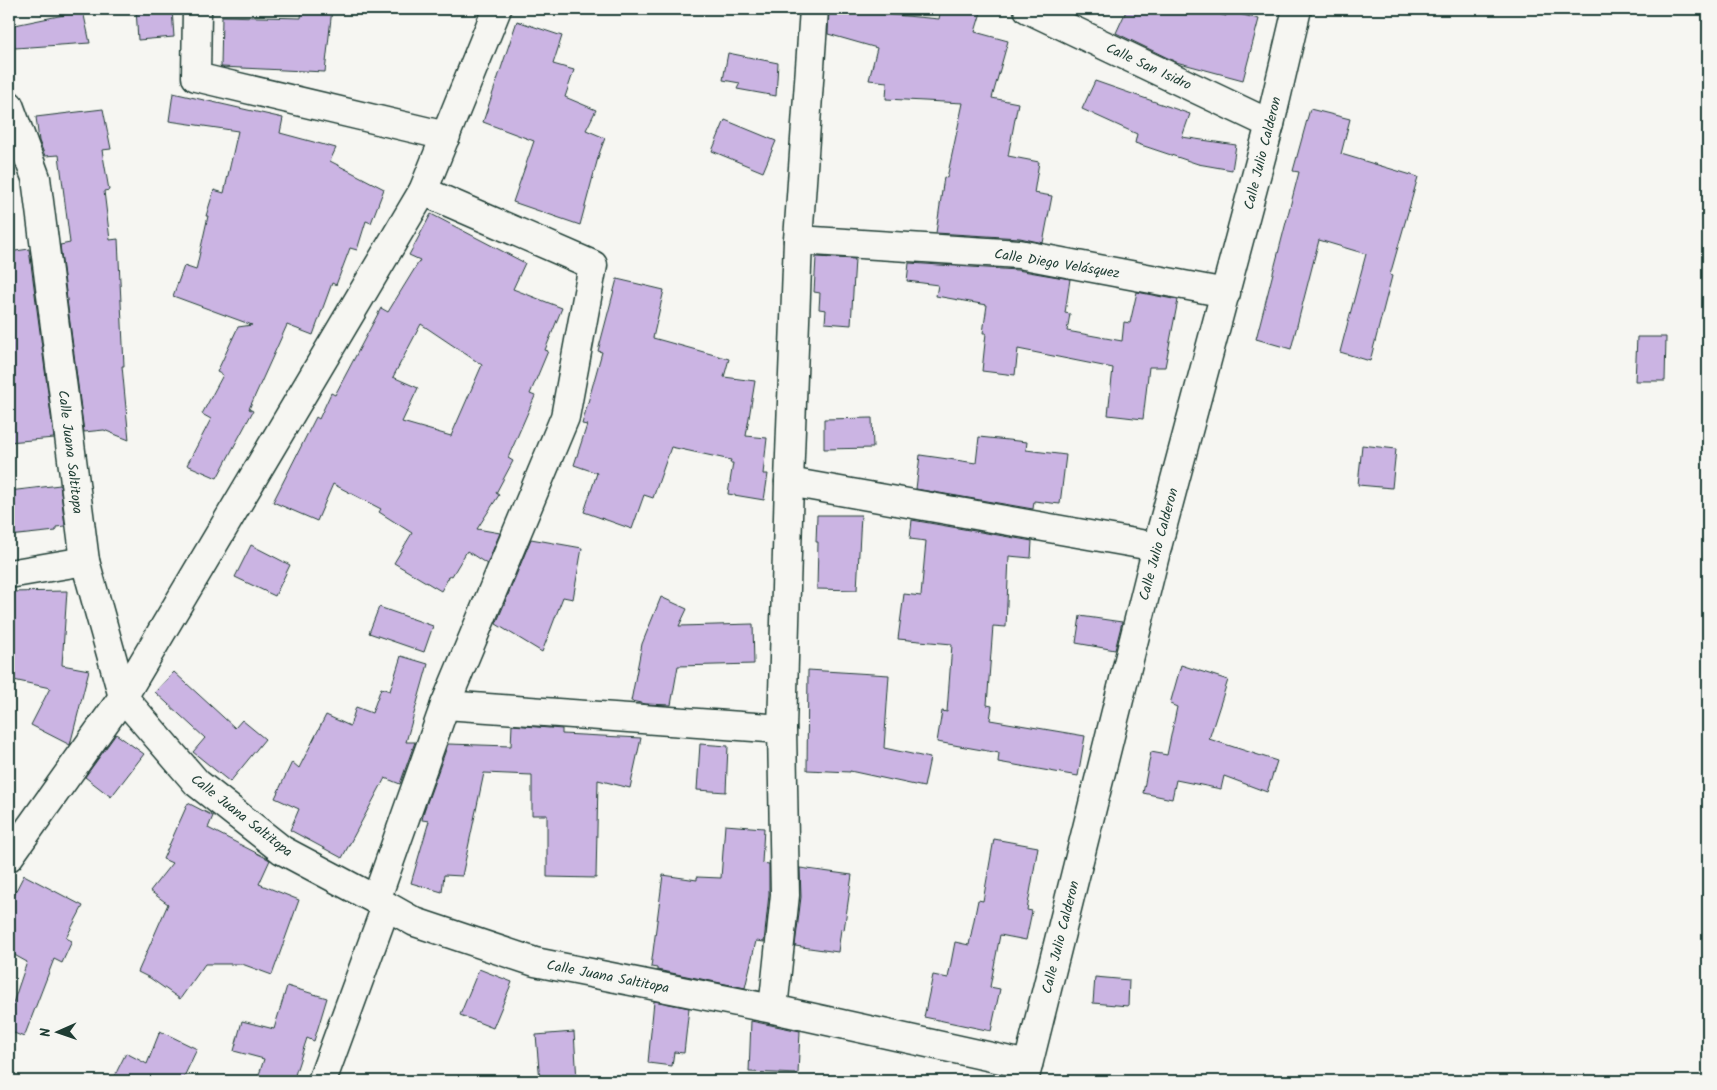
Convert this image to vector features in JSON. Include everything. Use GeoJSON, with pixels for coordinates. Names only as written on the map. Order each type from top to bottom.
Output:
{"type":"FeatureCollection","features":[{"type":"Feature","properties":{"kind":"street"},"geometry":{"type":"LineString","coordinates":[[197,9],[196,77],[446,136]]}},
{"type":"Feature","properties":{"kind":"street"},"geometry":{"type":"LineString","coordinates":[[9,857],[123,697],[424,191],[497,9]]}},
{"type":"Feature","properties":{"kind":"street"},"geometry":{"type":"LineString","coordinates":[[772,1009],[785,895],[782,729],[789,482],[798,240],[814,9]]}},
{"type":"Feature","properties":{"kind":"street","name":"Calle San Isidro"},"geometry":{"type":"LineString","coordinates":[[1028,9],[1270,124]]}},
{"type":"Feature","properties":{"kind":"street","name":"Calle Julio Calderon"},"geometry":{"type":"LineString","coordinates":[[1027,1077],[1157,547],[1270,124],[1297,9]]}},
{"type":"Feature","properties":{"kind":"street","name":"Calle Juana Saltitopa"},"geometry":{"type":"LineString","coordinates":[[9,105],[36,178],[85,561],[123,697],[197,783],[282,850],[415,922],[535,962],[772,1009],[1027,1077]]}},
{"type":"Feature","properties":{"kind":"street"},"geometry":{"type":"LineString","coordinates":[[322,1081],[445,705],[565,416],[593,265],[424,191]]}},
{"type":"Feature","properties":{"kind":"street","name":"Calle Diego Velásquez"},"geometry":{"type":"LineString","coordinates":[[798,240],[1019,254],[1226,293]]}},
{"type":"Feature","properties":{"kind":"street"},"geometry":{"type":"LineString","coordinates":[[789,482],[1157,547]]}},
{"type":"Feature","properties":{"kind":"street"},"geometry":{"type":"LineString","coordinates":[[9,574],[85,561]]}},
{"type":"Feature","properties":{"kind":"street"},"geometry":{"type":"LineString","coordinates":[[445,705],[782,729]]}},
{"type":"Feature","properties":{"kind":"building"},"geometry":{"type":"Polygon","coordinates":[[[136,9],[172,9],[174,37],[138,40],[136,9]]]}},
{"type":"Feature","properties":{"kind":"building"},"geometry":{"type":"Polygon","coordinates":[[[302,9],[332,9],[325,72],[221,67],[222,16],[301,18],[302,9]]]}},
{"type":"Feature","properties":{"kind":"building"},"geometry":{"type":"Polygon","coordinates":[[[829,9],[939,19],[941,9],[982,9],[975,32],[1008,41],[992,98],[1018,103],[1008,156],[1039,162],[1034,193],[1052,196],[1043,243],[1020,238],[936,233],[944,177],[947,178],[963,103],[886,99],[887,82],[869,80],[877,48],[828,34],[829,9]]]}},
{"type":"Feature","properties":{"kind":"building"},"geometry":{"type":"Polygon","coordinates":[[[1127,9],[1199,9],[1226,16],[1227,11],[1259,19],[1243,80],[1176,62],[1116,33],[1127,9]]]}},
{"type":"Feature","properties":{"kind":"building"},"geometry":{"type":"Polygon","coordinates":[[[83,11],[90,43],[15,48],[10,26],[83,11]]]}},
{"type":"Feature","properties":{"kind":"building"},"geometry":{"type":"Polygon","coordinates":[[[517,21],[562,36],[553,64],[574,70],[565,97],[596,110],[586,130],[605,138],[580,225],[513,202],[534,141],[483,122],[517,21]]]}},
{"type":"Feature","properties":{"kind":"building"},"geometry":{"type":"Polygon","coordinates":[[[728,53],[778,63],[776,96],[737,89],[740,83],[723,80],[728,53]]]}},
{"type":"Feature","properties":{"kind":"building"},"geometry":{"type":"Polygon","coordinates":[[[1095,81],[1190,114],[1182,137],[1236,145],[1232,170],[1198,164],[1135,143],[1137,134],[1082,109],[1095,81]]]}},
{"type":"Feature","properties":{"kind":"building"},"geometry":{"type":"Polygon","coordinates":[[[173,93],[283,118],[280,133],[336,148],[330,161],[384,189],[371,223],[366,221],[357,250],[350,248],[336,285],[332,283],[313,335],[287,325],[249,409],[253,411],[217,478],[187,465],[211,419],[202,414],[223,375],[217,372],[238,327],[252,325],[173,296],[184,266],[196,270],[208,216],[206,216],[214,190],[224,193],[238,131],[169,121],[173,93]]]}},
{"type":"Feature","properties":{"kind":"building"},"geometry":{"type":"Polygon","coordinates":[[[103,109],[111,149],[102,150],[109,190],[104,191],[110,240],[118,239],[124,366],[122,366],[129,440],[104,430],[84,432],[60,245],[70,243],[59,155],[45,156],[39,141],[36,117],[103,109]]]}},
{"type":"Feature","properties":{"kind":"building"},"geometry":{"type":"Polygon","coordinates":[[[1310,109],[1350,119],[1341,154],[1418,177],[1390,275],[1392,276],[1370,361],[1340,352],[1366,254],[1319,240],[1291,349],[1256,339],[1299,172],[1293,171],[1310,109]]]}},
{"type":"Feature","properties":{"kind":"building"},"geometry":{"type":"Polygon","coordinates":[[[725,120],[776,141],[763,172],[712,151],[725,120]]]}},
{"type":"Feature","properties":{"kind":"building"},"geometry":{"type":"Polygon","coordinates":[[[431,214],[525,263],[513,289],[562,308],[545,350],[548,351],[530,394],[535,396],[508,458],[513,461],[496,493],[499,495],[477,529],[500,533],[487,564],[467,551],[441,591],[394,563],[412,533],[379,512],[381,509],[333,484],[317,521],[273,502],[316,417],[319,419],[331,393],[335,395],[381,308],[388,312],[420,260],[409,255],[431,214]],[[421,324],[393,377],[418,388],[402,422],[451,436],[482,365],[421,324]]]}},
{"type":"Feature","properties":{"kind":"building"},"geometry":{"type":"Polygon","coordinates":[[[29,249],[54,438],[9,442],[9,252],[29,249]]]}},
{"type":"Feature","properties":{"kind":"building"},"geometry":{"type":"Polygon","coordinates":[[[816,257],[855,259],[851,325],[825,323],[826,310],[819,309],[820,293],[814,292],[816,257]]]}},
{"type":"Feature","properties":{"kind":"building"},"geometry":{"type":"Polygon","coordinates":[[[909,263],[1017,270],[1070,279],[1065,313],[1070,314],[1067,331],[1122,341],[1124,322],[1130,323],[1137,292],[1178,300],[1165,367],[1149,367],[1143,419],[1108,415],[1113,368],[1018,349],[1015,375],[982,371],[986,333],[983,333],[987,305],[936,296],[938,285],[907,281],[909,263]]]}},
{"type":"Feature","properties":{"kind":"building"},"geometry":{"type":"Polygon","coordinates":[[[617,279],[664,290],[653,338],[729,359],[724,377],[755,381],[746,436],[767,438],[763,474],[768,474],[764,500],[728,494],[733,463],[730,463],[731,460],[671,447],[653,498],[644,495],[632,529],[584,512],[597,473],[574,465],[587,425],[582,424],[602,352],[598,351],[617,279]]]}},
{"type":"Feature","properties":{"kind":"building"},"geometry":{"type":"Polygon","coordinates":[[[1637,337],[1666,337],[1665,381],[1635,381],[1637,337]]]}},
{"type":"Feature","properties":{"kind":"building"},"geometry":{"type":"Polygon","coordinates":[[[872,418],[873,448],[824,449],[824,419],[872,418]]]}},
{"type":"Feature","properties":{"kind":"building"},"geometry":{"type":"Polygon","coordinates":[[[979,437],[1027,442],[1026,450],[1066,455],[1060,504],[1034,501],[1033,509],[916,489],[920,455],[976,463],[979,437]]]}},
{"type":"Feature","properties":{"kind":"building"},"geometry":{"type":"Polygon","coordinates":[[[1362,445],[1396,449],[1392,488],[1358,485],[1362,445]]]}},
{"type":"Feature","properties":{"kind":"building"},"geometry":{"type":"Polygon","coordinates":[[[60,485],[65,526],[56,527],[56,531],[9,536],[9,491],[60,485]]]}},
{"type":"Feature","properties":{"kind":"building"},"geometry":{"type":"Polygon","coordinates":[[[817,515],[861,515],[857,590],[817,589],[817,515]]]}},
{"type":"Feature","properties":{"kind":"building"},"geometry":{"type":"Polygon","coordinates":[[[912,520],[1032,541],[1031,558],[1009,556],[1006,627],[993,626],[987,705],[992,706],[990,720],[1085,736],[1078,776],[998,762],[999,753],[937,742],[942,711],[947,712],[952,644],[898,639],[904,594],[921,596],[926,541],[910,539],[912,520]]]}},
{"type":"Feature","properties":{"kind":"building"},"geometry":{"type":"Polygon","coordinates":[[[531,539],[582,548],[573,599],[563,597],[542,652],[496,624],[531,539]]]}},
{"type":"Feature","properties":{"kind":"building"},"geometry":{"type":"Polygon","coordinates":[[[251,545],[290,565],[275,596],[235,577],[251,545]]]}},
{"type":"Feature","properties":{"kind":"building"},"geometry":{"type":"Polygon","coordinates":[[[67,591],[62,665],[89,670],[70,745],[31,725],[50,688],[9,679],[9,592],[67,591]]]}},
{"type":"Feature","properties":{"kind":"building"},"geometry":{"type":"Polygon","coordinates":[[[661,597],[687,609],[679,626],[753,624],[754,664],[678,666],[671,705],[631,701],[642,644],[661,597]]]}},
{"type":"Feature","properties":{"kind":"building"},"geometry":{"type":"Polygon","coordinates":[[[379,607],[433,626],[424,652],[369,633],[379,607]]]}},
{"type":"Feature","properties":{"kind":"building"},"geometry":{"type":"Polygon","coordinates":[[[1080,616],[1122,622],[1115,650],[1076,643],[1080,616]]]}},
{"type":"Feature","properties":{"kind":"building"},"geometry":{"type":"Polygon","coordinates":[[[401,656],[428,664],[406,742],[415,742],[400,784],[385,778],[342,858],[290,830],[299,809],[275,798],[292,762],[299,768],[326,715],[350,726],[356,707],[372,713],[381,688],[390,691],[401,656]]]}},
{"type":"Feature","properties":{"kind":"building"},"geometry":{"type":"Polygon","coordinates":[[[1181,665],[1228,680],[1209,739],[1277,761],[1267,792],[1224,776],[1221,789],[1176,780],[1172,799],[1143,793],[1151,752],[1167,755],[1177,707],[1170,704],[1181,665]]]}},
{"type":"Feature","properties":{"kind":"building"},"geometry":{"type":"Polygon","coordinates":[[[808,670],[889,675],[884,748],[930,758],[924,787],[850,771],[807,770],[808,670]]]}},
{"type":"Feature","properties":{"kind":"building"},"geometry":{"type":"Polygon","coordinates":[[[174,672],[235,728],[242,720],[265,739],[230,782],[193,752],[205,738],[155,692],[174,672]]]}},
{"type":"Feature","properties":{"kind":"building"},"geometry":{"type":"Polygon","coordinates":[[[512,725],[562,729],[562,734],[641,738],[630,788],[598,780],[596,878],[547,877],[547,815],[532,815],[532,775],[484,773],[462,876],[444,875],[442,892],[411,883],[429,821],[422,820],[424,811],[448,744],[511,746],[512,725]]]}},
{"type":"Feature","properties":{"kind":"building"},"geometry":{"type":"Polygon","coordinates":[[[116,734],[144,754],[111,797],[85,777],[116,734]]]}},
{"type":"Feature","properties":{"kind":"building"},"geometry":{"type":"Polygon","coordinates":[[[700,744],[728,746],[726,792],[697,790],[700,744]]]}},
{"type":"Feature","properties":{"kind":"building"},"geometry":{"type":"Polygon","coordinates":[[[188,803],[213,816],[208,828],[270,860],[259,884],[299,900],[272,975],[242,964],[205,964],[180,999],[138,972],[168,904],[150,891],[172,863],[163,859],[188,803]]]}},
{"type":"Feature","properties":{"kind":"building"},"geometry":{"type":"Polygon","coordinates":[[[725,825],[764,828],[762,863],[769,864],[769,894],[764,942],[756,941],[745,988],[657,970],[657,968],[651,967],[663,875],[697,880],[697,877],[721,878],[725,825]]]}},
{"type":"Feature","properties":{"kind":"building"},"geometry":{"type":"Polygon","coordinates":[[[994,839],[1038,847],[1027,910],[1032,911],[1026,940],[1000,935],[990,987],[1000,989],[991,1031],[924,1017],[933,975],[948,978],[955,942],[969,945],[978,900],[983,901],[994,839]]]}},
{"type":"Feature","properties":{"kind":"building"},"geometry":{"type":"Polygon","coordinates":[[[800,868],[852,875],[844,930],[841,929],[838,952],[795,946],[801,897],[800,868]]]}},
{"type":"Feature","properties":{"kind":"building"},"geometry":{"type":"Polygon","coordinates":[[[24,875],[83,906],[66,938],[72,941],[62,963],[54,959],[24,1037],[9,1031],[9,1015],[27,962],[9,952],[9,904],[24,875]]]}},
{"type":"Feature","properties":{"kind":"building"},"geometry":{"type":"Polygon","coordinates":[[[479,969],[512,982],[493,1028],[460,1015],[479,969]]]}},
{"type":"Feature","properties":{"kind":"building"},"geometry":{"type":"Polygon","coordinates":[[[1095,977],[1129,980],[1128,1006],[1093,1003],[1095,977]]]}},
{"type":"Feature","properties":{"kind":"building"},"geometry":{"type":"Polygon","coordinates":[[[287,986],[327,998],[314,1041],[307,1038],[293,1081],[257,1081],[264,1059],[234,1051],[242,1021],[274,1029],[287,986]]]}},
{"type":"Feature","properties":{"kind":"building"},"geometry":{"type":"Polygon","coordinates":[[[654,1001],[689,1008],[684,1053],[674,1052],[672,1066],[648,1063],[654,1001]]]}},
{"type":"Feature","properties":{"kind":"building"},"geometry":{"type":"Polygon","coordinates":[[[751,1021],[800,1031],[798,1074],[749,1072],[751,1021]]]}},
{"type":"Feature","properties":{"kind":"building"},"geometry":{"type":"Polygon","coordinates":[[[160,1031],[197,1049],[182,1081],[112,1081],[126,1053],[147,1064],[160,1031]]]}},
{"type":"Feature","properties":{"kind":"building"},"geometry":{"type":"Polygon","coordinates":[[[574,1032],[577,1081],[540,1081],[536,1035],[574,1032]]]}}]}
